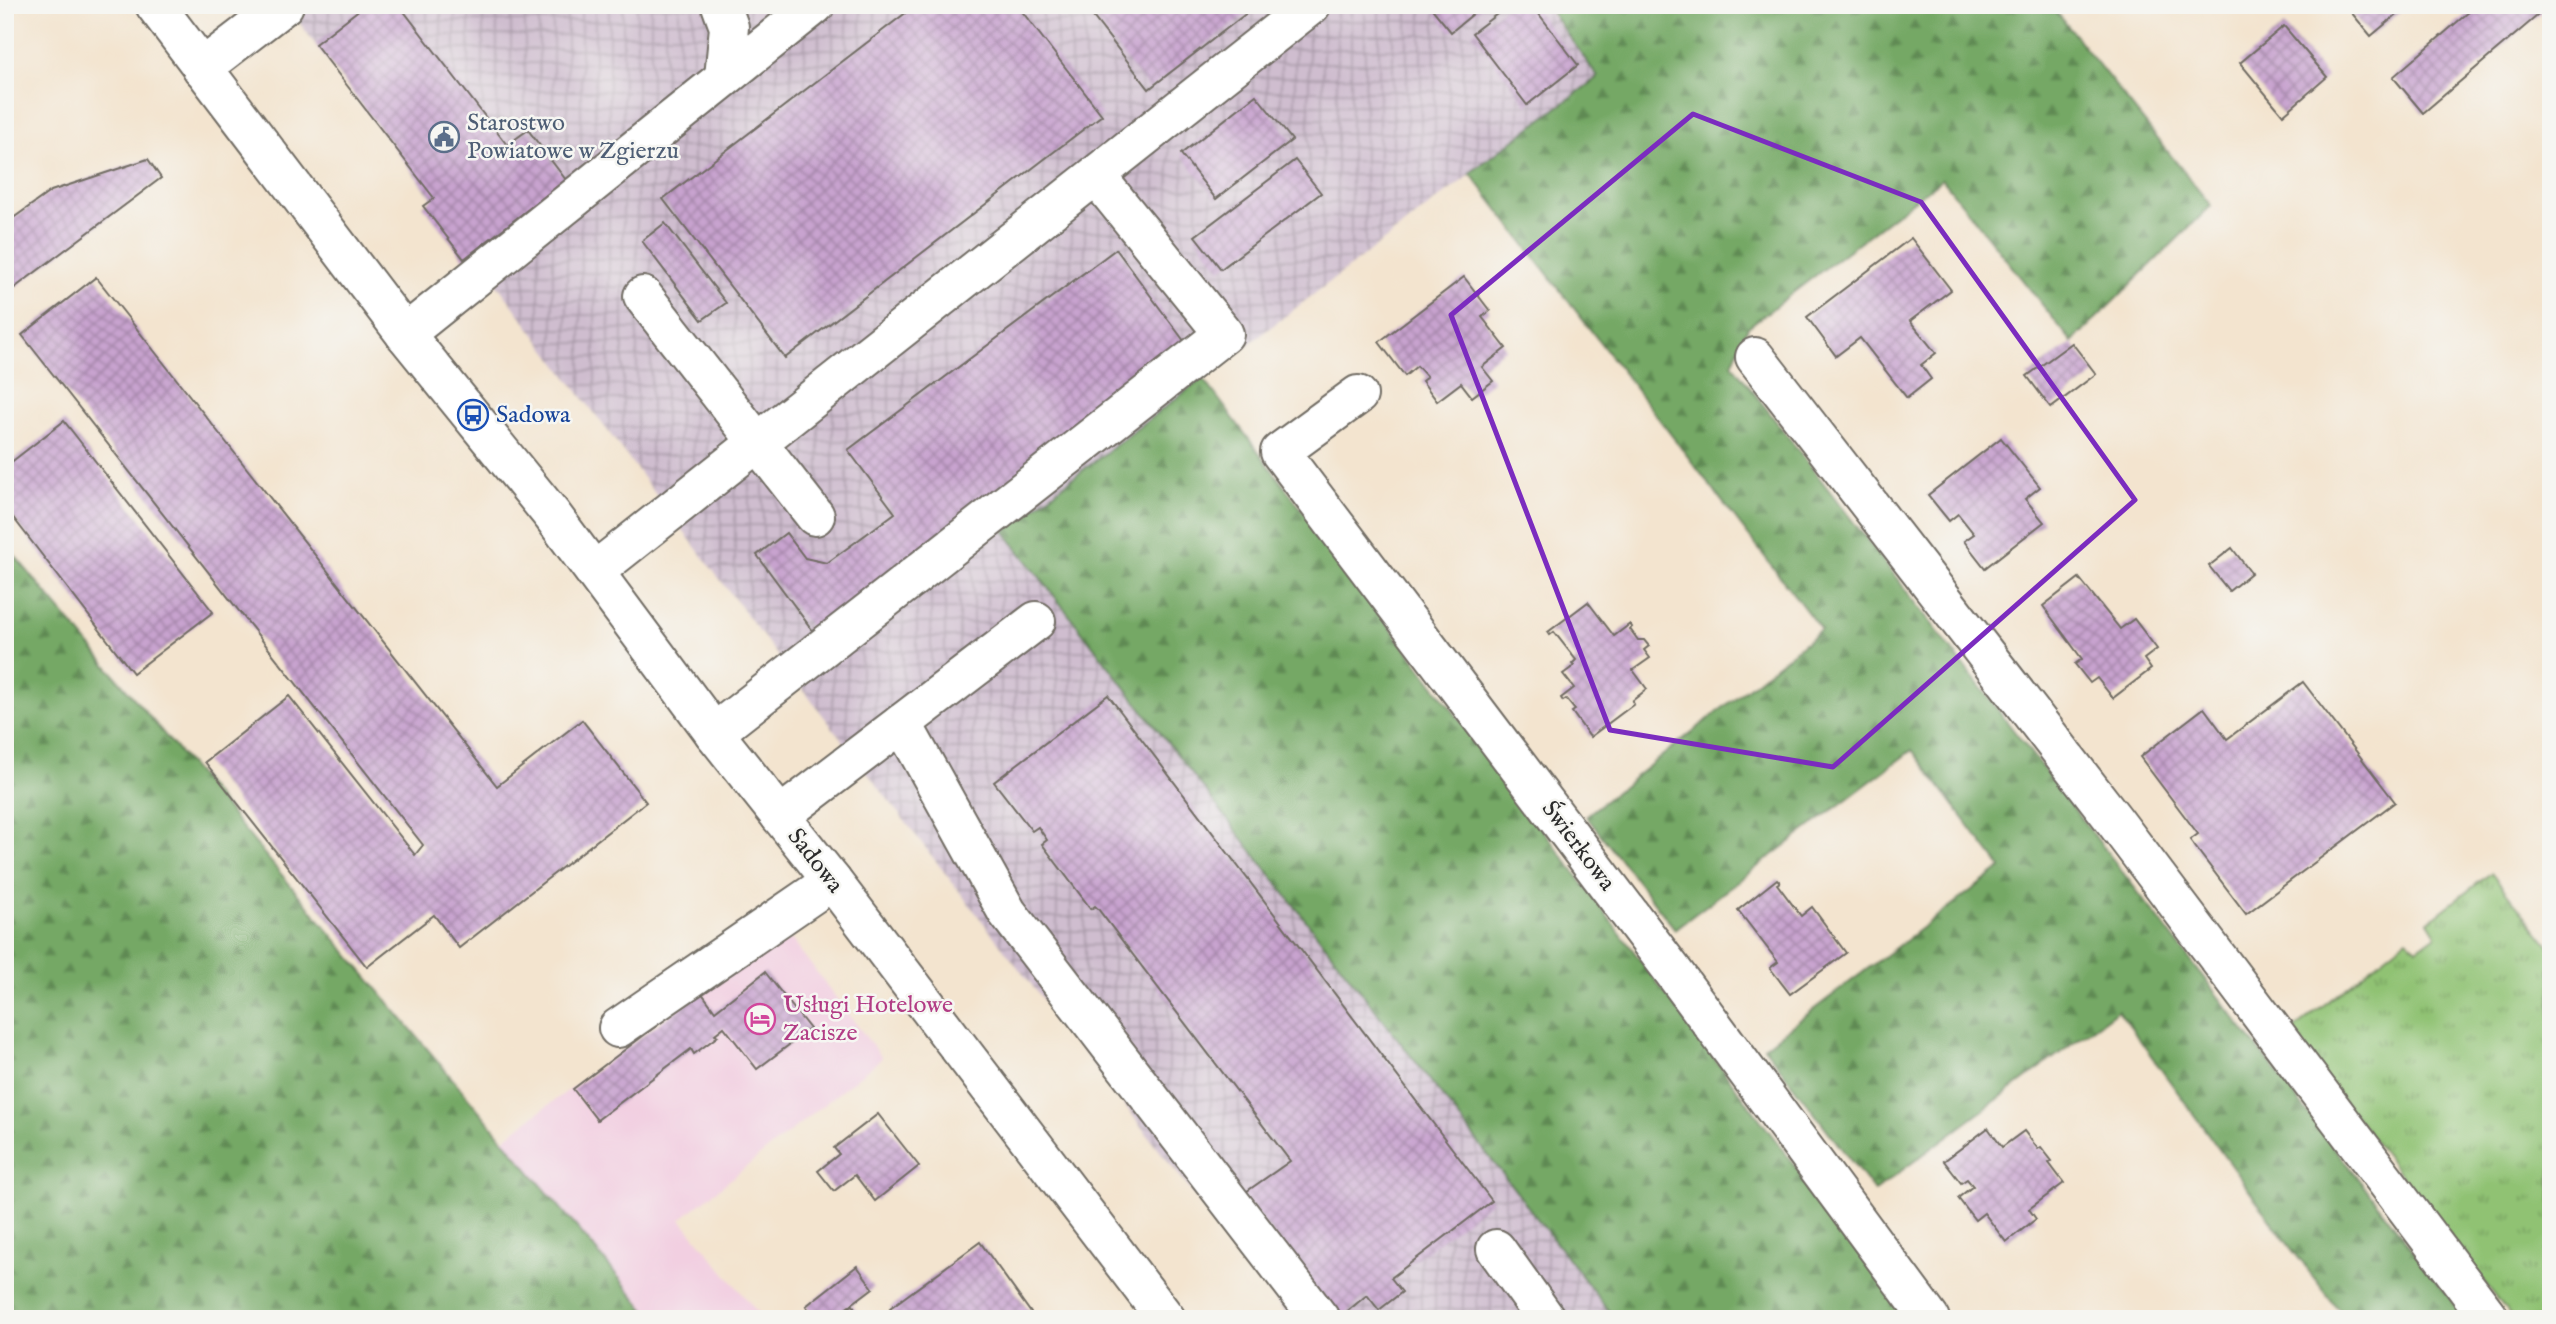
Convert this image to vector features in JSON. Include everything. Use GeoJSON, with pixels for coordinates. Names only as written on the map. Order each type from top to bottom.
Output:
{"type":"FeatureCollection","features":[{"type":"Feature","properties":{"kind":"street","name":"Sadowa"},"geometry":{"type":"LineString","coordinates":[[155,5],[405,334],[473,415],[595,571],[714,733],[832,881],[1166,1319]]}},
{"type":"Feature","properties":{"kind":"street"},"geometry":{"type":"LineString","coordinates":[[202,68],[284,5]]}},
{"type":"Feature","properties":{"kind":"street"},"geometry":{"type":"LineString","coordinates":[[722,5],[729,27],[724,77]]}},
{"type":"Feature","properties":{"kind":"street"},"geometry":{"type":"LineString","coordinates":[[405,334],[815,5]]}},
{"type":"Feature","properties":{"kind":"street"},"geometry":{"type":"LineString","coordinates":[[595,571],[1311,5]]}},
{"type":"Feature","properties":{"kind":"street"},"geometry":{"type":"LineString","coordinates":[[714,733],[1224,334],[1096,176]]}},
{"type":"Feature","properties":{"kind":"street"},"geometry":{"type":"LineString","coordinates":[[643,296],[815,516]]}},
{"type":"Feature","properties":{"kind":"street"},"geometry":{"type":"LineString","coordinates":[[1755,358],[2114,820],[2490,1319]]}},
{"type":"Feature","properties":{"kind":"street","name":"Świerkowa"},"geometry":{"type":"LineString","coordinates":[[1358,394],[1280,452],[1672,970],[1930,1319]]}},
{"type":"Feature","properties":{"kind":"street"},"geometry":{"type":"LineString","coordinates":[[780,816],[1036,621]]}},
{"type":"Feature","properties":{"kind":"street"},"geometry":{"type":"LineString","coordinates":[[902,723],[1007,912],[1320,1319]]}},
{"type":"Feature","properties":{"kind":"street"},"geometry":{"type":"LineString","coordinates":[[618,1028],[832,881]]}},
{"type":"Feature","properties":{"kind":"street"},"geometry":{"type":"LineString","coordinates":[[1496,1249],[1546,1319]]}},
{"type":"Feature","properties":{"kind":"highlighted area"},"geometry":{"type":"Polygon","coordinates":[[[1693,114],[1921,202],[2135,500],[1833,767],[1610,730],[1451,315],[1693,114]]]}},
{"type":"Feature","properties":{"kind":"shaded area"},"geometry":{"type":"Polygon","coordinates":[[[286,5],[1544,5],[1598,77],[1004,531],[1615,1319],[1290,1319],[805,692],[286,5]]]}},
{"type":"Feature","properties":{"kind":"shaded area"},"geometry":{"type":"Polygon","coordinates":[[[792,940],[882,1058],[681,1219],[763,1319],[653,1319],[503,1139],[769,941],[792,940]]]}},
{"type":"Feature","properties":{"kind":"green space"},"geometry":{"type":"Polygon","coordinates":[[[1546,5],[2051,5],[2211,206],[2072,342],[1942,179],[1748,327],[1732,364],[2466,1319],[2346,1319],[2290,1247],[2118,1010],[1874,1191],[1764,1047],[2001,868],[1912,750],[1675,929],[1586,816],[1821,630],[1470,173],[1598,77],[1546,5]]]}},
{"type":"Feature","properties":{"kind":"green space"},"geometry":{"type":"Polygon","coordinates":[[[1203,378],[1910,1319],[1615,1319],[1004,531],[1203,378]]]}},
{"type":"Feature","properties":{"kind":"green space"},"geometry":{"type":"Polygon","coordinates":[[[5,544],[614,1272],[653,1319],[5,1319],[5,544]]]}},
{"type":"Feature","properties":{"kind":"green space"},"geometry":{"type":"Polygon","coordinates":[[[2491,873],[2551,948],[2551,1319],[2513,1319],[2290,1032],[2407,939],[2417,949],[2436,935],[2428,922],[2491,873]]]}},
{"type":"Feature","properties":{"kind":"building","name":"Starostwo Powiatowe w Zgierzu"},"geometry":{"type":"Polygon","coordinates":[[[365,5],[399,5],[507,145],[528,130],[566,180],[464,259],[423,206],[434,198],[315,44],[365,5]]]}},
{"type":"Feature","properties":{"kind":"building"},"geometry":{"type":"Polygon","coordinates":[[[916,5],[1017,5],[1102,115],[785,358],[663,199],[916,5]]]}},
{"type":"Feature","properties":{"kind":"building"},"geometry":{"type":"Polygon","coordinates":[[[1084,5],[1257,5],[1149,89],[1084,5]]]}},
{"type":"Feature","properties":{"kind":"building"},"geometry":{"type":"Polygon","coordinates":[[[1429,5],[1484,5],[1451,32],[1429,5]]]}},
{"type":"Feature","properties":{"kind":"building"},"geometry":{"type":"Polygon","coordinates":[[[1509,5],[1532,5],[1578,65],[1527,105],[1472,33],[1509,5]]]}},
{"type":"Feature","properties":{"kind":"building"},"geometry":{"type":"Polygon","coordinates":[[[2345,5],[2408,5],[2371,36],[2345,5]]]}},
{"type":"Feature","properties":{"kind":"building"},"geometry":{"type":"Polygon","coordinates":[[[2477,5],[2550,5],[2423,113],[2393,77],[2477,5]]]}},
{"type":"Feature","properties":{"kind":"building"},"geometry":{"type":"Polygon","coordinates":[[[2284,26],[2327,77],[2283,115],[2240,63],[2284,26]]]}},
{"type":"Feature","properties":{"kind":"building"},"geometry":{"type":"Polygon","coordinates":[[[1256,95],[1292,140],[1216,199],[1181,154],[1256,95]]]}},
{"type":"Feature","properties":{"kind":"building"},"geometry":{"type":"Polygon","coordinates":[[[148,159],[161,178],[5,295],[5,224],[51,191],[148,159]]]}},
{"type":"Feature","properties":{"kind":"building"},"geometry":{"type":"Polygon","coordinates":[[[1295,160],[1321,193],[1221,269],[1195,236],[1295,160]]]}},
{"type":"Feature","properties":{"kind":"building"},"geometry":{"type":"Polygon","coordinates":[[[665,223],[726,303],[702,320],[642,241],[665,223]]]}},
{"type":"Feature","properties":{"kind":"building"},"geometry":{"type":"Polygon","coordinates":[[[1911,238],[1951,290],[1910,321],[1936,353],[1921,365],[1931,379],[1907,398],[1860,338],[1836,356],[1807,317],[1911,238]]]}},
{"type":"Feature","properties":{"kind":"building"},"geometry":{"type":"Polygon","coordinates":[[[1116,249],[1190,349],[813,631],[757,555],[786,533],[805,558],[827,563],[895,513],[848,450],[1116,249]]]}},
{"type":"Feature","properties":{"kind":"building"},"geometry":{"type":"Polygon","coordinates":[[[96,277],[497,786],[582,720],[646,802],[459,948],[434,915],[367,967],[205,762],[289,696],[415,855],[423,845],[22,335],[96,277]]]}},
{"type":"Feature","properties":{"kind":"building"},"geometry":{"type":"Polygon","coordinates":[[[1464,277],[1490,311],[1482,317],[1506,348],[1482,367],[1493,381],[1472,397],[1461,383],[1437,401],[1422,381],[1427,377],[1417,366],[1405,376],[1379,342],[1464,277]]]}},
{"type":"Feature","properties":{"kind":"building"},"geometry":{"type":"Polygon","coordinates":[[[2072,343],[2096,374],[2051,408],[2027,376],[2072,343]]]}},
{"type":"Feature","properties":{"kind":"building"},"geometry":{"type":"Polygon","coordinates":[[[64,421],[213,612],[133,673],[5,507],[5,467],[64,421]]]}},
{"type":"Feature","properties":{"kind":"building"},"geometry":{"type":"Polygon","coordinates":[[[2001,438],[2040,487],[2025,499],[2044,522],[1985,568],[1964,541],[1974,534],[1958,514],[1949,521],[1928,495],[2001,438]]]}},
{"type":"Feature","properties":{"kind":"building"},"geometry":{"type":"Polygon","coordinates":[[[2232,548],[2251,573],[2229,591],[2209,566],[2232,548]]]}},
{"type":"Feature","properties":{"kind":"building"},"geometry":{"type":"Polygon","coordinates":[[[2079,578],[2120,629],[2134,619],[2157,649],[2144,659],[2151,669],[2113,698],[2097,678],[2090,683],[2075,664],[2082,659],[2043,606],[2079,578]]]}},
{"type":"Feature","properties":{"kind":"building"},"geometry":{"type":"Polygon","coordinates":[[[1588,602],[1614,636],[1630,624],[1630,629],[1638,640],[1644,640],[1649,646],[1644,650],[1650,658],[1633,670],[1647,689],[1632,701],[1634,704],[1590,737],[1572,712],[1575,710],[1566,699],[1563,701],[1561,698],[1574,688],[1563,674],[1574,666],[1572,664],[1576,660],[1554,632],[1550,635],[1548,632],[1588,602]]]}},
{"type":"Feature","properties":{"kind":"building"},"geometry":{"type":"Polygon","coordinates":[[[2303,682],[2395,802],[2246,914],[2190,840],[2198,834],[2140,757],[2204,708],[2227,739],[2303,682]]]}},
{"type":"Feature","properties":{"kind":"building"},"geometry":{"type":"Polygon","coordinates":[[[1108,695],[1492,1201],[1391,1278],[1402,1292],[1379,1310],[1367,1295],[1338,1319],[1243,1194],[1290,1161],[1098,909],[1095,906],[1091,909],[1042,844],[1047,840],[1038,827],[1032,831],[994,782],[1108,695]]]}},
{"type":"Feature","properties":{"kind":"building"},"geometry":{"type":"Polygon","coordinates":[[[1777,879],[1780,882],[1777,884],[1801,916],[1812,907],[1846,953],[1790,994],[1770,968],[1778,962],[1738,910],[1777,879]]]}},
{"type":"Feature","properties":{"kind":"building"},"geometry":{"type":"Polygon","coordinates":[[[765,972],[810,1029],[757,1069],[724,1027],[715,1034],[718,1036],[694,1054],[691,1049],[597,1120],[573,1089],[701,992],[715,1011],[765,972]]]}},
{"type":"Feature","properties":{"kind":"building"},"geometry":{"type":"Polygon","coordinates":[[[878,1114],[919,1166],[875,1201],[855,1175],[834,1191],[818,1171],[839,1154],[834,1148],[878,1114]]]}},
{"type":"Feature","properties":{"kind":"building"},"geometry":{"type":"Polygon","coordinates":[[[1988,1128],[2002,1147],[2024,1131],[2052,1161],[2049,1163],[2064,1183],[2029,1209],[2036,1219],[2006,1242],[1984,1213],[1975,1220],[1958,1198],[1973,1186],[1967,1179],[1961,1183],[1944,1161],[1988,1128]]]}},
{"type":"Feature","properties":{"kind":"building"},"geometry":{"type":"Polygon","coordinates":[[[980,1242],[1031,1313],[1023,1319],[898,1319],[890,1308],[980,1242]]]}},
{"type":"Feature","properties":{"kind":"building"},"geometry":{"type":"Polygon","coordinates":[[[857,1266],[873,1288],[832,1319],[816,1319],[806,1306],[857,1266]]]}},
{"type":"Feature","properties":{"kind":"building"},"geometry":{"type":"Polygon","coordinates":[[[853,1305],[862,1319],[834,1319],[853,1305]]]}},
{"type":"Feature","properties":{"kind":"place","name":"Starostwo Powiatowe w Zgierzu"},"geometry":{"type":"Point","coordinates":[444,137]}},
{"type":"Feature","properties":{"kind":"place","name":"Sadowa"},"geometry":{"type":"Point","coordinates":[473,415]}},
{"type":"Feature","properties":{"kind":"place","name":"Usługi Hotelowe Zacisze"},"geometry":{"type":"Point","coordinates":[760,1019]}}]}
